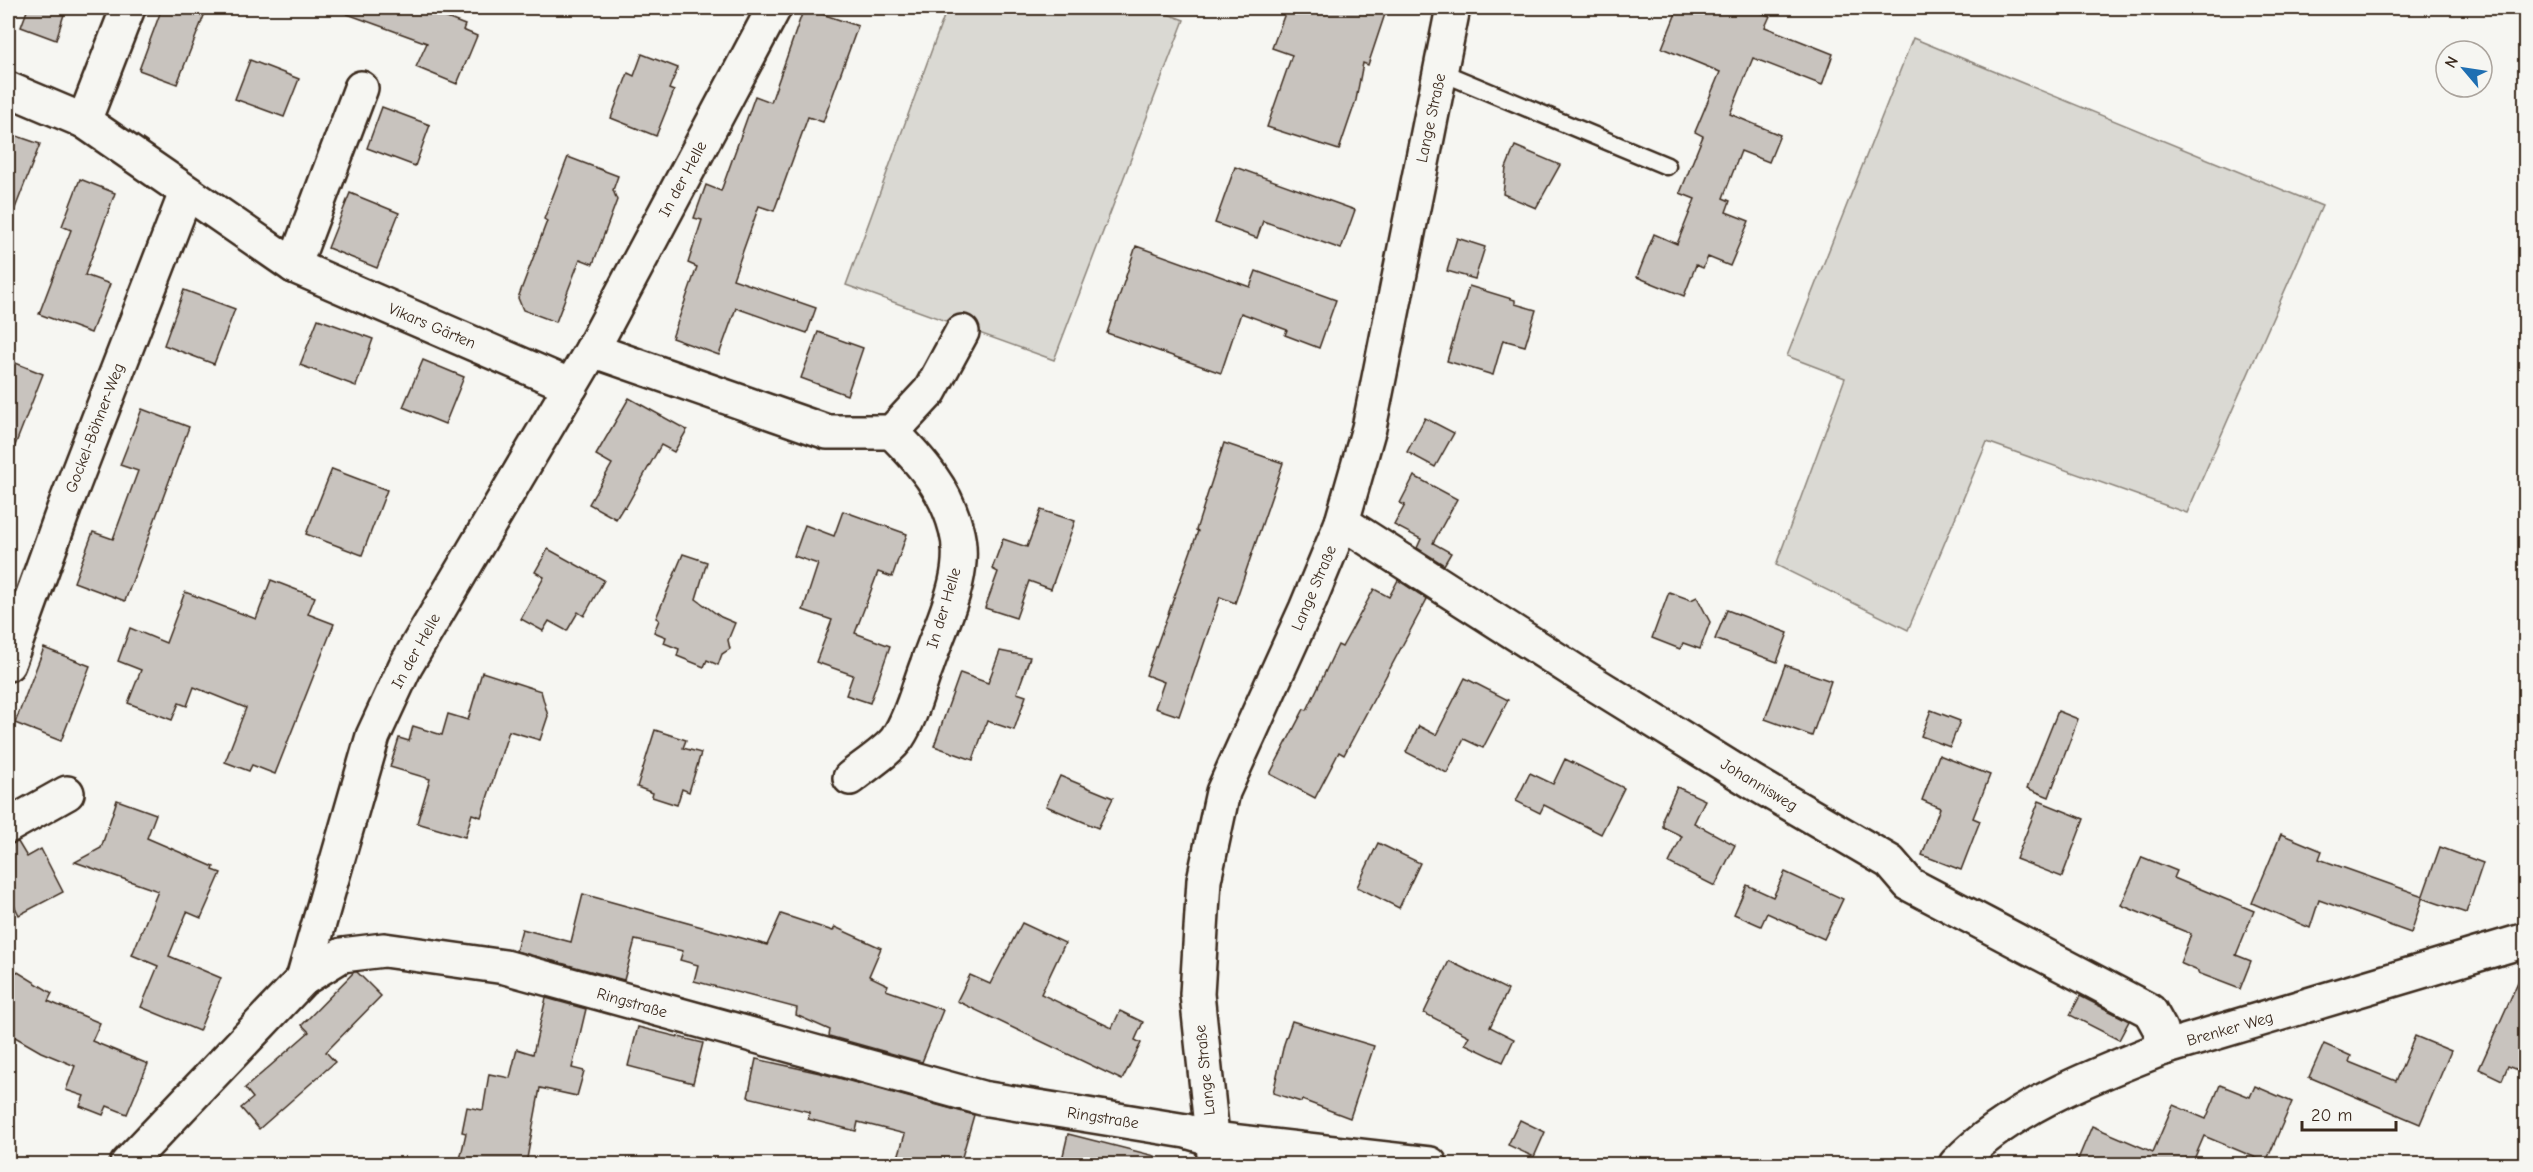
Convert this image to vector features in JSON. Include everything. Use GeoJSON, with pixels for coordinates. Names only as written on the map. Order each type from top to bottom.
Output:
{"type":"FeatureCollection","features":[{"type":"Feature","properties":{"kind":"street"},"geometry":{"type":"LineString","coordinates":[[84,121],[128,8]]}},
{"type":"Feature","properties":{"kind":"street","name":"In der Helle"},"geometry":{"type":"LineString","coordinates":[[303,979],[373,736],[410,658],[592,350],[774,8]]}},
{"type":"Feature","properties":{"kind":"street","name":"Lange Straße"},"geometry":{"type":"LineString","coordinates":[[1214,1152],[1197,994],[1204,880],[1223,792],[1306,609],[1342,522],[1369,428],[1453,8]]}},
{"type":"Feature","properties":{"kind":"street"},"geometry":{"type":"LineString","coordinates":[[294,267],[361,88]]}},
{"type":"Feature","properties":{"kind":"street","name":"Vikars Gärten"},"geometry":{"type":"LineString","coordinates":[[8,89],[84,121],[294,267],[571,386]]}},
{"type":"Feature","properties":{"kind":"street","name":"Gockel-Böhner-Weg"},"geometry":{"type":"LineString","coordinates":[[8,664],[64,506],[186,194]]}},
{"type":"Feature","properties":{"kind":"street"},"geometry":{"type":"LineString","coordinates":[[592,350],[827,432],[892,432],[930,391],[962,332]]}},
{"type":"Feature","properties":{"kind":"street","name":"In der Helle"},"geometry":{"type":"LineString","coordinates":[[850,778],[898,738],[913,704],[949,605],[960,552],[957,531],[950,510],[931,474],[892,432]]}},
{"type":"Feature","properties":{"kind":"street","name":"Johannisweg"},"geometry":{"type":"LineString","coordinates":[[1342,522],[1590,681],[1753,782],[1890,862],[1909,884],[2150,1011],[2160,1029],[2164,1048]]}},
{"type":"Feature","properties":{"kind":"street"},"geometry":{"type":"LineString","coordinates":[[8,826],[67,793]]}},
{"type":"Feature","properties":{"kind":"street","name":"Brenker Weg"},"geometry":{"type":"LineString","coordinates":[[1956,1164],[1992,1133],[2026,1111],[2109,1070],[2164,1048],[2526,940]]}},
{"type":"Feature","properties":{"kind":"street","name":"Ringstraße"},"geometry":{"type":"LineString","coordinates":[[127,1164],[303,979],[342,955],[384,950],[505,967],[982,1098],[1186,1131],[1214,1152],[1430,1164]]}},
{"type":"Feature","properties":{"kind":"lane"},"geometry":{"type":"LineString","coordinates":[[1441,72],[1667,166]]}},
{"type":"Feature","properties":{"kind":"shaded area"},"geometry":{"type":"Polygon","coordinates":[[[947,8],[1151,8],[1184,20],[1054,360],[846,285],[947,8]]]}},
{"type":"Feature","properties":{"kind":"shaded area"},"geometry":{"type":"Polygon","coordinates":[[[1913,38],[2322,206],[2187,513],[1987,442],[1908,630],[1776,565],[1845,378],[1787,356],[1913,38]]]}},
{"type":"Feature","properties":{"kind":"building"},"geometry":{"type":"Polygon","coordinates":[[[28,8],[66,8],[56,40],[21,27],[28,8]]]}},
{"type":"Feature","properties":{"kind":"building"},"geometry":{"type":"Polygon","coordinates":[[[162,8],[207,8],[177,84],[139,70],[162,8]]]}},
{"type":"Feature","properties":{"kind":"building"},"geometry":{"type":"Polygon","coordinates":[[[339,8],[421,8],[465,25],[463,30],[477,36],[457,84],[416,67],[427,43],[339,11],[339,8]]]}},
{"type":"Feature","properties":{"kind":"building"},"geometry":{"type":"Polygon","coordinates":[[[804,8],[858,26],[823,122],[808,117],[774,211],[759,206],[733,279],[816,308],[807,333],[736,308],[719,355],[672,338],[697,267],[688,263],[702,220],[694,218],[706,185],[721,191],[755,96],[771,102],[804,8]]]}},
{"type":"Feature","properties":{"kind":"building"},"geometry":{"type":"Polygon","coordinates":[[[1287,8],[1387,8],[1368,65],[1363,63],[1356,100],[1339,150],[1267,127],[1292,55],[1272,48],[1287,8]]]}},
{"type":"Feature","properties":{"kind":"building"},"geometry":{"type":"Polygon","coordinates":[[[1678,8],[1749,8],[1770,16],[1765,27],[1833,54],[1822,85],[1753,58],[1730,114],[1780,135],[1769,162],[1741,151],[1723,198],[1730,201],[1726,212],[1749,221],[1730,266],[1708,257],[1703,268],[1696,265],[1684,296],[1637,277],[1654,234],[1677,244],[1695,199],[1680,193],[1703,136],[1695,132],[1720,72],[1662,48],[1678,8]]]}},
{"type":"Feature","properties":{"kind":"building"},"geometry":{"type":"Polygon","coordinates":[[[642,54],[678,68],[669,89],[674,91],[656,136],[611,118],[628,73],[634,76],[642,54]]]}},
{"type":"Feature","properties":{"kind":"building"},"geometry":{"type":"Polygon","coordinates":[[[250,60],[299,79],[284,117],[235,99],[250,60]]]}},
{"type":"Feature","properties":{"kind":"building"},"geometry":{"type":"Polygon","coordinates":[[[382,107],[430,125],[415,166],[367,148],[382,107]]]}},
{"type":"Feature","properties":{"kind":"building"},"geometry":{"type":"Polygon","coordinates":[[[8,133],[40,144],[9,224],[8,223],[8,133]]]}},
{"type":"Feature","properties":{"kind":"building"},"geometry":{"type":"Polygon","coordinates":[[[1515,146],[1560,165],[1536,208],[1503,194],[1506,168],[1515,146]]]}},
{"type":"Feature","properties":{"kind":"building"},"geometry":{"type":"Polygon","coordinates":[[[568,157],[618,176],[613,190],[617,200],[593,264],[580,259],[556,322],[523,310],[518,298],[547,221],[544,219],[568,157]]]}},
{"type":"Feature","properties":{"kind":"building"},"geometry":{"type":"Polygon","coordinates":[[[1235,167],[1355,210],[1341,249],[1263,221],[1257,238],[1215,223],[1235,167]]]}},
{"type":"Feature","properties":{"kind":"building"},"geometry":{"type":"Polygon","coordinates":[[[80,179],[115,193],[85,275],[110,284],[91,333],[39,314],[71,230],[62,226],[80,179]]]}},
{"type":"Feature","properties":{"kind":"building"},"geometry":{"type":"Polygon","coordinates":[[[350,193],[399,213],[377,268],[328,248],[350,193]]]}},
{"type":"Feature","properties":{"kind":"building"},"geometry":{"type":"Polygon","coordinates":[[[1457,238],[1485,247],[1475,279],[1447,271],[1457,238]]]}},
{"type":"Feature","properties":{"kind":"building"},"geometry":{"type":"Polygon","coordinates":[[[1136,246],[1250,287],[1256,271],[1336,300],[1319,348],[1285,335],[1287,330],[1241,313],[1221,373],[1107,333],[1136,246]]]}},
{"type":"Feature","properties":{"kind":"building"},"geometry":{"type":"Polygon","coordinates":[[[1469,286],[1515,300],[1515,304],[1536,310],[1525,346],[1503,340],[1493,375],[1447,361],[1469,286]]]}},
{"type":"Feature","properties":{"kind":"building"},"geometry":{"type":"Polygon","coordinates":[[[184,290],[235,309],[214,364],[164,345],[184,290]]]}},
{"type":"Feature","properties":{"kind":"building"},"geometry":{"type":"Polygon","coordinates":[[[318,319],[373,339],[356,386],[300,365],[318,319]]]}},
{"type":"Feature","properties":{"kind":"building"},"geometry":{"type":"Polygon","coordinates":[[[818,332],[863,348],[847,395],[801,378],[818,332]]]}},
{"type":"Feature","properties":{"kind":"building"},"geometry":{"type":"Polygon","coordinates":[[[8,360],[43,374],[9,461],[8,460],[8,360]]]}},
{"type":"Feature","properties":{"kind":"building"},"geometry":{"type":"Polygon","coordinates":[[[423,360],[464,377],[445,424],[403,407],[423,360]]]}},
{"type":"Feature","properties":{"kind":"building"},"geometry":{"type":"Polygon","coordinates":[[[629,398],[687,430],[674,452],[661,445],[626,507],[624,506],[616,519],[589,504],[612,464],[596,455],[629,398]]]}},
{"type":"Feature","properties":{"kind":"building"},"geometry":{"type":"Polygon","coordinates":[[[142,409],[189,427],[125,601],[74,582],[93,532],[113,539],[138,471],[120,465],[142,409]]]}},
{"type":"Feature","properties":{"kind":"building"},"geometry":{"type":"Polygon","coordinates":[[[1425,418],[1454,433],[1435,467],[1407,452],[1425,418]]]}},
{"type":"Feature","properties":{"kind":"building"},"geometry":{"type":"Polygon","coordinates":[[[1224,443],[1283,463],[1235,603],[1220,597],[1179,716],[1155,708],[1164,682],[1146,675],[1198,531],[1196,530],[1224,443]]]}},
{"type":"Feature","properties":{"kind":"building"},"geometry":{"type":"Polygon","coordinates":[[[332,469],[387,490],[362,555],[306,534],[332,469]]]}},
{"type":"Feature","properties":{"kind":"building"},"geometry":{"type":"Polygon","coordinates":[[[1414,476],[1457,499],[1433,543],[1451,553],[1444,565],[1417,548],[1421,539],[1394,525],[1405,505],[1400,503],[1414,476]]]}},
{"type":"Feature","properties":{"kind":"building"},"geometry":{"type":"Polygon","coordinates":[[[1041,510],[1075,521],[1051,589],[1029,581],[1016,618],[985,608],[998,572],[992,569],[1003,539],[1027,547],[1041,510]]]}},
{"type":"Feature","properties":{"kind":"building"},"geometry":{"type":"Polygon","coordinates":[[[843,511],[907,534],[892,577],[878,572],[855,633],[890,646],[870,703],[846,695],[853,675],[816,662],[832,620],[803,610],[818,564],[794,556],[805,525],[834,536],[843,511]]]}},
{"type":"Feature","properties":{"kind":"building"},"geometry":{"type":"Polygon","coordinates":[[[548,549],[604,580],[584,616],[578,612],[567,631],[549,621],[543,631],[521,619],[544,577],[535,572],[548,549]]]}},
{"type":"Feature","properties":{"kind":"building"},"geometry":{"type":"Polygon","coordinates":[[[683,554],[707,562],[696,599],[721,617],[735,623],[728,640],[730,649],[722,654],[718,665],[707,660],[704,667],[677,656],[679,649],[664,643],[666,637],[654,632],[659,620],[656,618],[683,554]]]}},
{"type":"Feature","properties":{"kind":"building"},"geometry":{"type":"Polygon","coordinates":[[[271,580],[315,597],[308,614],[334,624],[275,774],[252,765],[249,771],[225,762],[246,708],[194,687],[187,706],[179,703],[172,720],[128,703],[141,670],[118,661],[130,628],[166,643],[185,592],[256,619],[271,580]]]}},
{"type":"Feature","properties":{"kind":"building"},"geometry":{"type":"Polygon","coordinates":[[[1398,580],[1427,599],[1344,755],[1339,752],[1315,798],[1270,774],[1304,709],[1307,710],[1338,645],[1342,647],[1374,589],[1389,597],[1398,580]]]}},
{"type":"Feature","properties":{"kind":"building"},"geometry":{"type":"Polygon","coordinates":[[[1669,592],[1691,600],[1697,597],[1710,622],[1700,649],[1683,643],[1680,649],[1652,638],[1669,592]]]}},
{"type":"Feature","properties":{"kind":"building"},"geometry":{"type":"Polygon","coordinates":[[[1727,610],[1788,633],[1777,662],[1715,639],[1727,610]]]}},
{"type":"Feature","properties":{"kind":"building"},"geometry":{"type":"Polygon","coordinates":[[[44,648],[90,666],[61,741],[15,723],[44,648]]]}},
{"type":"Feature","properties":{"kind":"building"},"geometry":{"type":"Polygon","coordinates":[[[1000,651],[1030,657],[1017,693],[1026,696],[1014,730],[987,721],[973,760],[934,746],[960,673],[988,683],[1000,651]]]}},
{"type":"Feature","properties":{"kind":"building"},"geometry":{"type":"Polygon","coordinates":[[[1785,665],[1831,681],[1812,736],[1765,719],[1785,665]]]}},
{"type":"Feature","properties":{"kind":"building"},"geometry":{"type":"Polygon","coordinates":[[[482,672],[541,691],[548,716],[540,740],[509,731],[481,817],[472,814],[465,837],[417,823],[430,779],[390,767],[399,738],[409,741],[413,726],[442,735],[448,714],[468,720],[482,672]]]}},
{"type":"Feature","properties":{"kind":"building"},"geometry":{"type":"Polygon","coordinates":[[[1465,678],[1508,700],[1483,748],[1464,739],[1447,773],[1406,752],[1419,726],[1436,735],[1465,678]]]}},
{"type":"Feature","properties":{"kind":"building"},"geometry":{"type":"Polygon","coordinates":[[[1931,710],[1960,721],[1950,747],[1921,736],[1931,710]]]}},
{"type":"Feature","properties":{"kind":"building"},"geometry":{"type":"Polygon","coordinates":[[[2058,711],[2078,719],[2049,797],[2027,788],[2058,711]]]}},
{"type":"Feature","properties":{"kind":"building"},"geometry":{"type":"Polygon","coordinates":[[[655,730],[686,740],[683,748],[701,753],[689,792],[682,789],[677,805],[652,797],[653,793],[637,787],[655,730]]]}},
{"type":"Feature","properties":{"kind":"building"},"geometry":{"type":"Polygon","coordinates":[[[1939,755],[1990,775],[1973,818],[1980,821],[1961,870],[1922,855],[1940,808],[1922,800],[1939,755]]]}},
{"type":"Feature","properties":{"kind":"building"},"geometry":{"type":"Polygon","coordinates":[[[1565,759],[1624,788],[1601,834],[1544,805],[1540,813],[1516,801],[1530,773],[1553,784],[1565,759]]]}},
{"type":"Feature","properties":{"kind":"building"},"geometry":{"type":"Polygon","coordinates":[[[1060,776],[1113,798],[1098,828],[1046,806],[1060,776]]]}},
{"type":"Feature","properties":{"kind":"building"},"geometry":{"type":"Polygon","coordinates":[[[1677,787],[1705,800],[1694,823],[1735,845],[1715,886],[1669,863],[1682,836],[1663,827],[1663,817],[1677,787]]]}},
{"type":"Feature","properties":{"kind":"building"},"geometry":{"type":"Polygon","coordinates":[[[117,800],[156,814],[147,838],[214,867],[213,870],[221,873],[201,918],[187,912],[169,956],[221,978],[199,1031],[141,1007],[158,966],[132,955],[158,891],[75,862],[101,848],[117,800]]]}},
{"type":"Feature","properties":{"kind":"building"},"geometry":{"type":"Polygon","coordinates":[[[2039,801],[2084,819],[2062,877],[2016,859],[2039,801]]]}},
{"type":"Feature","properties":{"kind":"building"},"geometry":{"type":"Polygon","coordinates":[[[2281,834],[2322,851],[2319,859],[2423,896],[2411,933],[2319,900],[2310,928],[2252,903],[2281,834]]]}},
{"type":"Feature","properties":{"kind":"building"},"geometry":{"type":"Polygon","coordinates":[[[18,842],[27,857],[41,849],[63,892],[19,915],[8,893],[8,845],[18,842]]]}},
{"type":"Feature","properties":{"kind":"building"},"geometry":{"type":"Polygon","coordinates":[[[1378,843],[1420,863],[1399,908],[1357,887],[1378,843]]]}},
{"type":"Feature","properties":{"kind":"building"},"geometry":{"type":"Polygon","coordinates":[[[2440,847],[2483,863],[2466,913],[2422,898],[2440,847]]]}},
{"type":"Feature","properties":{"kind":"building"},"geometry":{"type":"Polygon","coordinates":[[[2142,857],[2177,871],[2174,878],[2254,911],[2236,955],[2251,961],[2240,989],[2198,973],[2180,963],[2191,934],[2121,905],[2142,857]]]}},
{"type":"Feature","properties":{"kind":"building"},"geometry":{"type":"Polygon","coordinates":[[[1785,872],[1843,899],[1824,939],[1767,913],[1761,926],[1734,914],[1747,885],[1773,897],[1785,872]]]}},
{"type":"Feature","properties":{"kind":"building"},"geometry":{"type":"Polygon","coordinates":[[[583,894],[767,945],[781,914],[833,931],[835,927],[881,948],[869,976],[888,985],[886,990],[943,1010],[922,1062],[829,1036],[830,1030],[796,1015],[797,1008],[694,981],[698,965],[680,960],[683,951],[635,940],[624,980],[516,951],[522,929],[571,942],[583,894]]]}},
{"type":"Feature","properties":{"kind":"building"},"geometry":{"type":"Polygon","coordinates":[[[1022,923],[1065,943],[1041,994],[1112,1028],[1120,1011],[1143,1022],[1135,1040],[1141,1043],[1122,1080],[957,1001],[970,975],[990,984],[1022,923]]]}},
{"type":"Feature","properties":{"kind":"building"},"geometry":{"type":"Polygon","coordinates":[[[1449,961],[1508,990],[1490,1027],[1514,1039],[1503,1062],[1465,1044],[1469,1036],[1424,1013],[1449,961]]]}},
{"type":"Feature","properties":{"kind":"building"},"geometry":{"type":"Polygon","coordinates":[[[2526,964],[2526,1073],[2508,1066],[2502,1080],[2479,1069],[2526,964]]]}},
{"type":"Feature","properties":{"kind":"building"},"geometry":{"type":"Polygon","coordinates":[[[8,966],[52,993],[48,1001],[100,1023],[92,1041],[148,1064],[127,1114],[107,1106],[103,1115],[80,1106],[84,1096],[66,1090],[75,1066],[41,1052],[8,1033],[8,966]]]}},
{"type":"Feature","properties":{"kind":"building"},"geometry":{"type":"Polygon","coordinates":[[[354,972],[357,972],[381,996],[326,1052],[335,1062],[259,1129],[241,1108],[253,1098],[245,1088],[309,1032],[302,1025],[354,972]]]}},
{"type":"Feature","properties":{"kind":"building"},"geometry":{"type":"Polygon","coordinates":[[[2080,996],[2129,1021],[2119,1040],[2070,1015],[2080,996]]]}},
{"type":"Feature","properties":{"kind":"building"},"geometry":{"type":"Polygon","coordinates":[[[546,998],[586,1009],[572,1068],[584,1071],[577,1096],[540,1088],[526,1164],[459,1164],[466,1133],[462,1132],[467,1107],[483,1110],[489,1074],[510,1078],[517,1049],[533,1054],[546,998]]]}},
{"type":"Feature","properties":{"kind":"building"},"geometry":{"type":"Polygon","coordinates":[[[1292,1021],[1374,1046],[1350,1118],[1302,1100],[1301,1102],[1273,1093],[1284,1044],[1292,1021]]]}},
{"type":"Feature","properties":{"kind":"building"},"geometry":{"type":"Polygon","coordinates":[[[638,1027],[703,1043],[693,1083],[628,1066],[638,1027]]]}},
{"type":"Feature","properties":{"kind":"building"},"geometry":{"type":"Polygon","coordinates":[[[2415,1036],[2451,1051],[2420,1124],[2309,1077],[2324,1044],[2351,1056],[2349,1062],[2396,1081],[2415,1036]]]}},
{"type":"Feature","properties":{"kind":"building"},"geometry":{"type":"Polygon","coordinates":[[[756,1059],[820,1073],[974,1115],[960,1164],[896,1164],[905,1134],[858,1122],[856,1131],[808,1119],[810,1112],[748,1097],[756,1059]]]}},
{"type":"Feature","properties":{"kind":"building"},"geometry":{"type":"Polygon","coordinates":[[[2220,1085],[2250,1097],[2255,1086],[2292,1102],[2266,1162],[2204,1136],[2192,1164],[2076,1164],[2092,1126],[2153,1152],[2173,1105],[2206,1119],[2220,1085]]]}},
{"type":"Feature","properties":{"kind":"building"},"geometry":{"type":"Polygon","coordinates":[[[1520,1120],[1545,1132],[1534,1157],[1508,1145],[1520,1120]]]}},
{"type":"Feature","properties":{"kind":"building"},"geometry":{"type":"Polygon","coordinates":[[[1068,1134],[1155,1156],[1154,1164],[1061,1164],[1068,1134]]]}}]}
